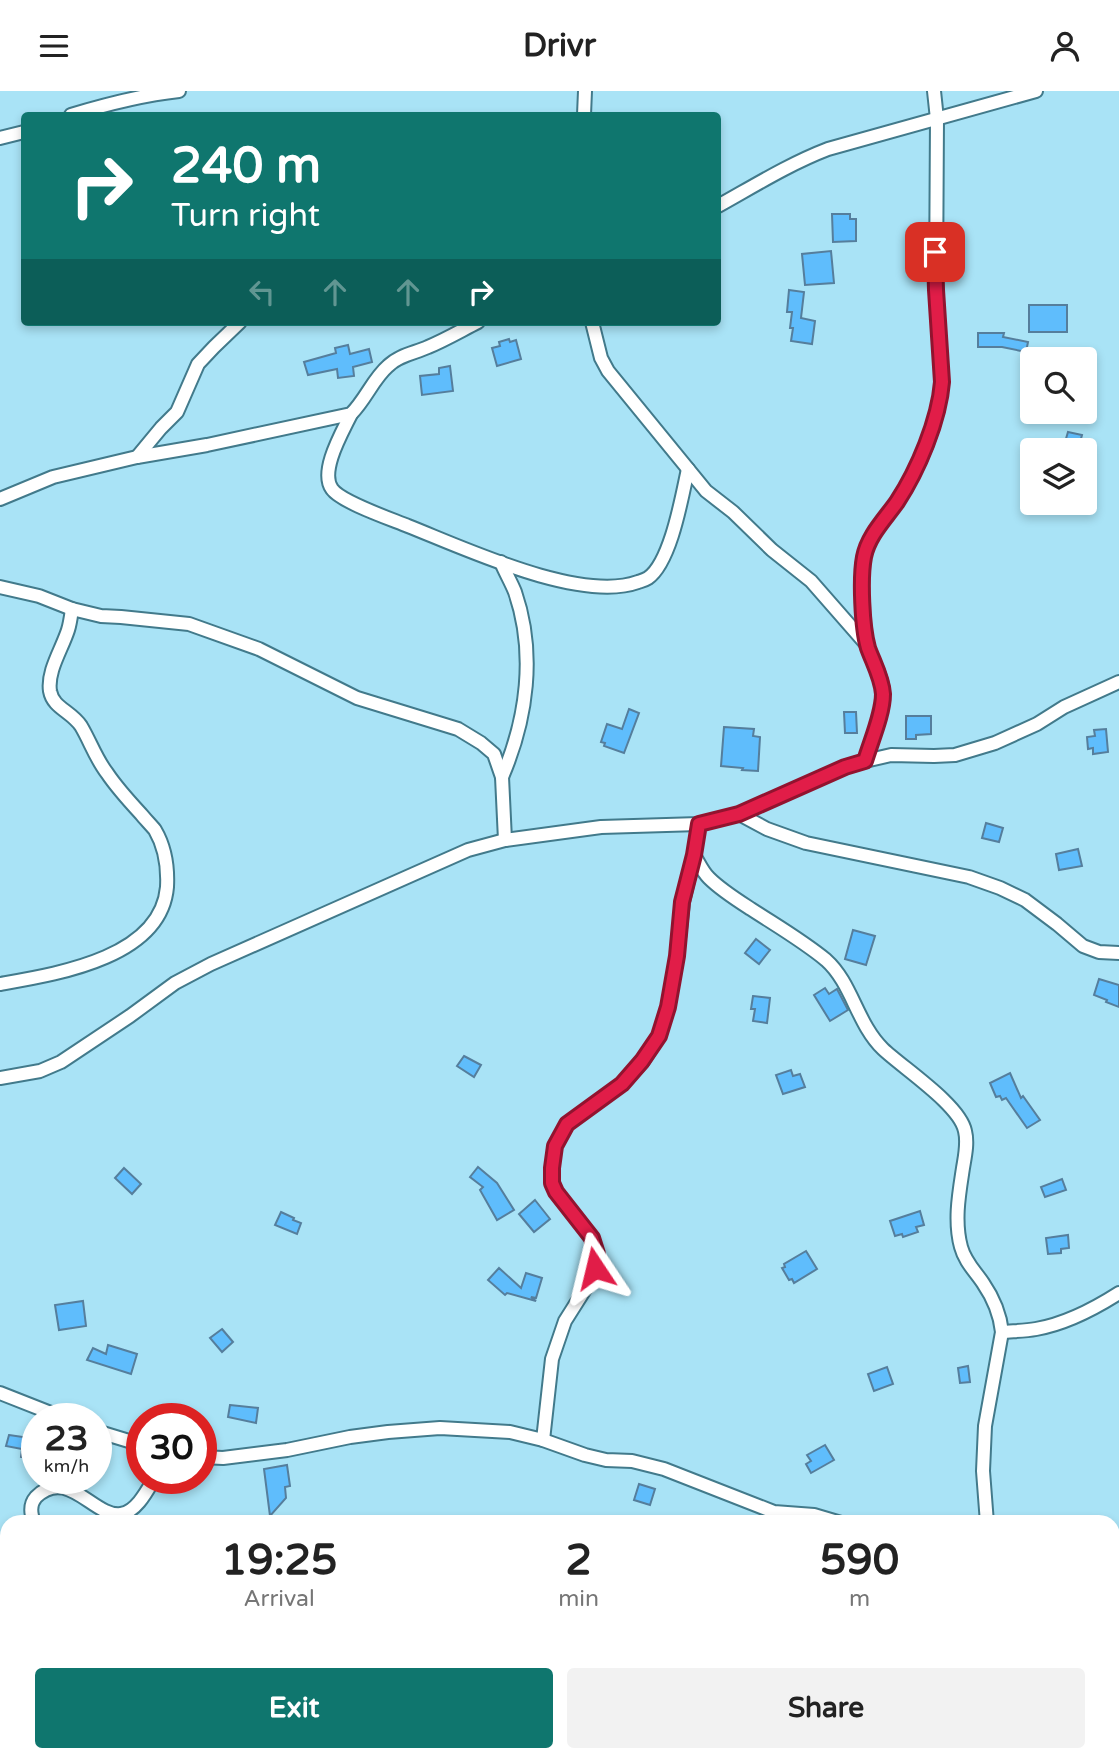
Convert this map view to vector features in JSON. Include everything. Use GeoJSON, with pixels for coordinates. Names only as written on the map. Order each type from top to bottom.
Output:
{"type":"FeatureCollection","features":[{"type":"Feature","properties":{"kind":"street"},"geometry":{"type":"LineString","coordinates":[[81,112],[113,102],[180,91]]}},
{"type":"Feature","properties":{"kind":"street"},"geometry":{"type":"LineString","coordinates":[[584,112],[585,91]]}},
{"type":"Feature","properties":{"kind":"street"},"geometry":{"type":"LineString","coordinates":[[865,761],[881,709],[883,691],[867,645],[862,574],[866,547],[899,499],[923,452],[941,397],[942,371],[936,290],[937,119],[934,91]]}},
{"type":"Feature","properties":{"kind":"street"},"geometry":{"type":"LineString","coordinates":[[721,204],[805,158],[859,140],[1036,91]]}},
{"type":"Feature","properties":{"kind":"street"},"geometry":{"type":"LineString","coordinates":[[0,138],[21,133]]}},
{"type":"Feature","properties":{"kind":"street"},"geometry":{"type":"LineString","coordinates":[[137,457],[177,412],[198,364],[236,326]]}},
{"type":"Feature","properties":{"kind":"street"},"geometry":{"type":"LineString","coordinates":[[470,326],[429,347],[397,359],[381,374],[351,414],[331,457],[328,478],[332,489],[354,504],[518,569],[598,587],[629,585],[648,578],[662,561],[673,534],[688,470]]}},
{"type":"Feature","properties":{"kind":"street"},"geometry":{"type":"LineString","coordinates":[[593,326],[601,358],[608,372],[706,491],[811,581],[867,645]]}},
{"type":"Feature","properties":{"kind":"street"},"geometry":{"type":"LineString","coordinates":[[0,499],[53,477],[137,457],[351,414]]}},
{"type":"Feature","properties":{"kind":"street"},"geometry":{"type":"LineString","coordinates":[[500,562],[515,591],[523,629],[527,672],[524,703],[514,749],[502,777]]}},
{"type":"Feature","properties":{"kind":"street"},"geometry":{"type":"LineString","coordinates":[[0,587],[39,596],[72,609],[101,616],[189,624],[260,649],[357,698],[457,729],[494,754],[502,777],[505,840]]}},
{"type":"Feature","properties":{"kind":"street"},"geometry":{"type":"LineString","coordinates":[[0,984],[63,971],[124,949],[142,937],[157,918],[166,900],[168,875],[164,851],[155,830],[105,771],[75,717],[53,701],[50,689],[52,673],[68,630],[72,609]]}},
{"type":"Feature","properties":{"kind":"street"},"geometry":{"type":"LineString","coordinates":[[0,1078],[40,1071],[61,1062],[175,982],[468,850],[505,840],[601,827],[699,824],[739,814],[845,767],[865,761],[891,755],[934,757],[995,743],[1119,682]]}},
{"type":"Feature","properties":{"kind":"street"},"geometry":{"type":"LineString","coordinates":[[739,814],[767,829],[806,843],[969,877],[1000,888],[1025,900],[1083,946],[1099,952],[1119,953]]}},
{"type":"Feature","properties":{"kind":"street"},"geometry":{"type":"LineString","coordinates":[[543,1440],[552,1359],[565,1321],[589,1283],[597,1254],[592,1238],[552,1183],[555,1146],[567,1124],[622,1084],[659,1036],[668,1007],[677,956],[682,902],[699,824]]}},
{"type":"Feature","properties":{"kind":"street"},"geometry":{"type":"LineString","coordinates":[[694,855],[709,878],[807,944],[830,964],[872,1037],[953,1110],[963,1123],[966,1149],[957,1205],[958,1232],[969,1265],[996,1303],[1002,1332],[985,1426],[983,1471],[987,1515]]}},
{"type":"Feature","properties":{"kind":"street"},"geometry":{"type":"LineString","coordinates":[[1002,1332],[1037,1328],[1070,1318],[1119,1293]]}},
{"type":"Feature","properties":{"kind":"street"},"geometry":{"type":"LineString","coordinates":[[0,1393],[25,1403]]}},
{"type":"Feature","properties":{"kind":"street"},"geometry":{"type":"LineString","coordinates":[[217,1458],[287,1450],[350,1437],[440,1428],[510,1431],[585,1455],[606,1460],[632,1461],[664,1469],[774,1512],[814,1515]]}},
{"type":"Feature","properties":{"kind":"street"},"geometry":{"type":"LineString","coordinates":[[31,1515],[33,1500],[45,1490],[57,1487],[74,1491],[109,1513],[121,1514],[131,1510],[143,1494]]}},
{"type":"Feature","properties":{"kind":"building"},"geometry":{"type":"Polygon","coordinates":[[[832,214],[850,214],[850,219],[856,219],[856,241],[833,242],[832,214]]]}},
{"type":"Feature","properties":{"kind":"building"},"geometry":{"type":"Polygon","coordinates":[[[831,251],[834,283],[805,285],[802,254],[831,251]]]}},
{"type":"Feature","properties":{"kind":"building"},"geometry":{"type":"Polygon","coordinates":[[[789,290],[804,292],[801,318],[815,321],[812,344],[791,341],[792,312],[787,312],[789,290]]]}},
{"type":"Feature","properties":{"kind":"building"},"geometry":{"type":"Polygon","coordinates":[[[1029,305],[1067,305],[1067,332],[1029,332],[1029,305]]]}},
{"type":"Feature","properties":{"kind":"building"},"geometry":{"type":"Polygon","coordinates":[[[978,333],[1004,333],[1003,337],[1028,342],[1027,347],[1020,347],[1020,351],[1002,347],[978,347],[978,333]]]}},
{"type":"Feature","properties":{"kind":"building"},"geometry":{"type":"Polygon","coordinates":[[[509,339],[510,342],[516,340],[521,359],[497,366],[492,348],[509,339]]]}},
{"type":"Feature","properties":{"kind":"building"},"geometry":{"type":"Polygon","coordinates":[[[348,345],[350,354],[369,349],[372,362],[353,367],[354,376],[338,378],[337,369],[308,375],[304,362],[336,353],[335,348],[348,345]]]}},
{"type":"Feature","properties":{"kind":"building"},"geometry":{"type":"Polygon","coordinates":[[[450,366],[453,391],[422,395],[420,376],[439,374],[439,368],[450,366]]]}},
{"type":"Feature","properties":{"kind":"building"},"geometry":{"type":"Polygon","coordinates":[[[1068,432],[1082,435],[1081,438],[1066,438],[1068,432]]]}},
{"type":"Feature","properties":{"kind":"building"},"geometry":{"type":"Polygon","coordinates":[[[629,709],[639,713],[624,753],[604,746],[605,743],[601,742],[607,724],[622,729],[629,709]]]}},
{"type":"Feature","properties":{"kind":"building"},"geometry":{"type":"Polygon","coordinates":[[[844,712],[856,712],[857,733],[845,733],[844,712]]]}},
{"type":"Feature","properties":{"kind":"building"},"geometry":{"type":"Polygon","coordinates":[[[906,716],[931,716],[931,734],[906,739],[906,716]]]}},
{"type":"Feature","properties":{"kind":"building"},"geometry":{"type":"Polygon","coordinates":[[[724,727],[754,729],[753,736],[760,737],[758,771],[721,766],[724,727]]]}},
{"type":"Feature","properties":{"kind":"building"},"geometry":{"type":"Polygon","coordinates":[[[1106,729],[1108,752],[1093,754],[1093,748],[1088,749],[1087,737],[1095,736],[1094,730],[1106,729]]]}},
{"type":"Feature","properties":{"kind":"building"},"geometry":{"type":"Polygon","coordinates":[[[986,823],[1003,828],[999,842],[982,838],[986,823]]]}},
{"type":"Feature","properties":{"kind":"building"},"geometry":{"type":"Polygon","coordinates":[[[1078,849],[1082,866],[1059,870],[1056,854],[1078,849]]]}},
{"type":"Feature","properties":{"kind":"building"},"geometry":{"type":"Polygon","coordinates":[[[853,930],[875,936],[866,965],[845,959],[853,930]]]}},
{"type":"Feature","properties":{"kind":"building"},"geometry":{"type":"Polygon","coordinates":[[[756,939],[770,950],[759,964],[745,953],[756,939]]]}},
{"type":"Feature","properties":{"kind":"building"},"geometry":{"type":"Polygon","coordinates":[[[1099,979],[1119,985],[1119,1007],[1094,995],[1099,979]]]}},
{"type":"Feature","properties":{"kind":"building"},"geometry":{"type":"Polygon","coordinates":[[[825,988],[829,994],[837,989],[848,1010],[830,1021],[814,995],[825,988]]]}},
{"type":"Feature","properties":{"kind":"building"},"geometry":{"type":"Polygon","coordinates":[[[753,996],[770,998],[767,1023],[753,1021],[753,996]]]}},
{"type":"Feature","properties":{"kind":"building"},"geometry":{"type":"Polygon","coordinates":[[[464,1056],[481,1065],[474,1077],[457,1066],[464,1056]]]}},
{"type":"Feature","properties":{"kind":"building"},"geometry":{"type":"Polygon","coordinates":[[[791,1070],[793,1076],[800,1074],[805,1087],[783,1094],[776,1075],[791,1070]]]}},
{"type":"Feature","properties":{"kind":"building"},"geometry":{"type":"Polygon","coordinates":[[[1010,1073],[1021,1098],[1023,1096],[1040,1120],[1027,1128],[1006,1098],[1002,1100],[1000,1096],[996,1097],[990,1083],[1010,1073]]]}},
{"type":"Feature","properties":{"kind":"building"},"geometry":{"type":"Polygon","coordinates":[[[478,1167],[497,1183],[514,1210],[497,1220],[480,1190],[483,1187],[470,1177],[478,1167]]]}},
{"type":"Feature","properties":{"kind":"building"},"geometry":{"type":"Polygon","coordinates":[[[124,1168],[141,1184],[132,1194],[115,1178],[124,1168]]]}},
{"type":"Feature","properties":{"kind":"building"},"geometry":{"type":"Polygon","coordinates":[[[1062,1179],[1066,1190],[1045,1197],[1041,1187],[1062,1179]]]}},
{"type":"Feature","properties":{"kind":"building"},"geometry":{"type":"Polygon","coordinates":[[[535,1200],[550,1219],[534,1232],[519,1214],[535,1200]]]}},
{"type":"Feature","properties":{"kind":"building"},"geometry":{"type":"Polygon","coordinates":[[[920,1211],[924,1225],[916,1227],[918,1232],[903,1237],[902,1234],[895,1236],[890,1221],[920,1211]]]}},
{"type":"Feature","properties":{"kind":"building"},"geometry":{"type":"Polygon","coordinates":[[[281,1212],[301,1223],[297,1234],[275,1225],[281,1212]]]}},
{"type":"Feature","properties":{"kind":"building"},"geometry":{"type":"Polygon","coordinates":[[[1068,1235],[1069,1248],[1061,1249],[1061,1253],[1048,1254],[1046,1238],[1068,1235]]]}},
{"type":"Feature","properties":{"kind":"building"},"geometry":{"type":"Polygon","coordinates":[[[806,1251],[817,1269],[794,1283],[782,1268],[785,1267],[784,1264],[806,1251]]]}},
{"type":"Feature","properties":{"kind":"building"},"geometry":{"type":"Polygon","coordinates":[[[499,1268],[521,1288],[526,1273],[542,1278],[536,1298],[531,1297],[536,1301],[507,1293],[505,1295],[488,1280],[499,1268]]]}},
{"type":"Feature","properties":{"kind":"building"},"geometry":{"type":"Polygon","coordinates":[[[83,1301],[86,1326],[59,1330],[55,1305],[83,1301]]]}},
{"type":"Feature","properties":{"kind":"building"},"geometry":{"type":"Polygon","coordinates":[[[222,1329],[233,1342],[222,1352],[210,1338],[222,1329]]]}},
{"type":"Feature","properties":{"kind":"building"},"geometry":{"type":"Polygon","coordinates":[[[108,1345],[137,1354],[131,1374],[87,1360],[93,1348],[106,1354],[108,1345]]]}},
{"type":"Feature","properties":{"kind":"building"},"geometry":{"type":"Polygon","coordinates":[[[968,1366],[970,1382],[960,1383],[958,1368],[968,1366]]]}},
{"type":"Feature","properties":{"kind":"building"},"geometry":{"type":"Polygon","coordinates":[[[887,1367],[893,1384],[874,1391],[868,1374],[887,1367]]]}},
{"type":"Feature","properties":{"kind":"building"},"geometry":{"type":"Polygon","coordinates":[[[230,1405],[258,1408],[256,1423],[228,1417],[230,1405]]]}},
{"type":"Feature","properties":{"kind":"building"},"geometry":{"type":"Polygon","coordinates":[[[9,1435],[21,1437],[21,1449],[6,1446],[9,1435]]]}},
{"type":"Feature","properties":{"kind":"building"},"geometry":{"type":"Polygon","coordinates":[[[825,1445],[834,1460],[811,1473],[806,1464],[811,1461],[807,1455],[825,1445]]]}},
{"type":"Feature","properties":{"kind":"building"},"geometry":{"type":"Polygon","coordinates":[[[287,1465],[290,1486],[285,1487],[286,1498],[271,1515],[270,1515],[264,1469],[287,1465]]]}},
{"type":"Feature","properties":{"kind":"building"},"geometry":{"type":"Polygon","coordinates":[[[639,1484],[655,1489],[650,1505],[634,1500],[639,1484]]]}},
{"type":"Feature","properties":{"kind":"route"},"geometry":{"type":"LineString","coordinates":[[595,1268],[597,1254],[592,1238],[552,1183],[555,1146],[567,1124],[622,1084],[659,1036],[668,1007],[677,956],[682,902],[699,824],[739,814],[845,767],[865,761],[879,716],[883,691],[867,645],[862,574],[864,558],[873,534],[899,499],[923,452],[941,397],[935,252]]}}]}
